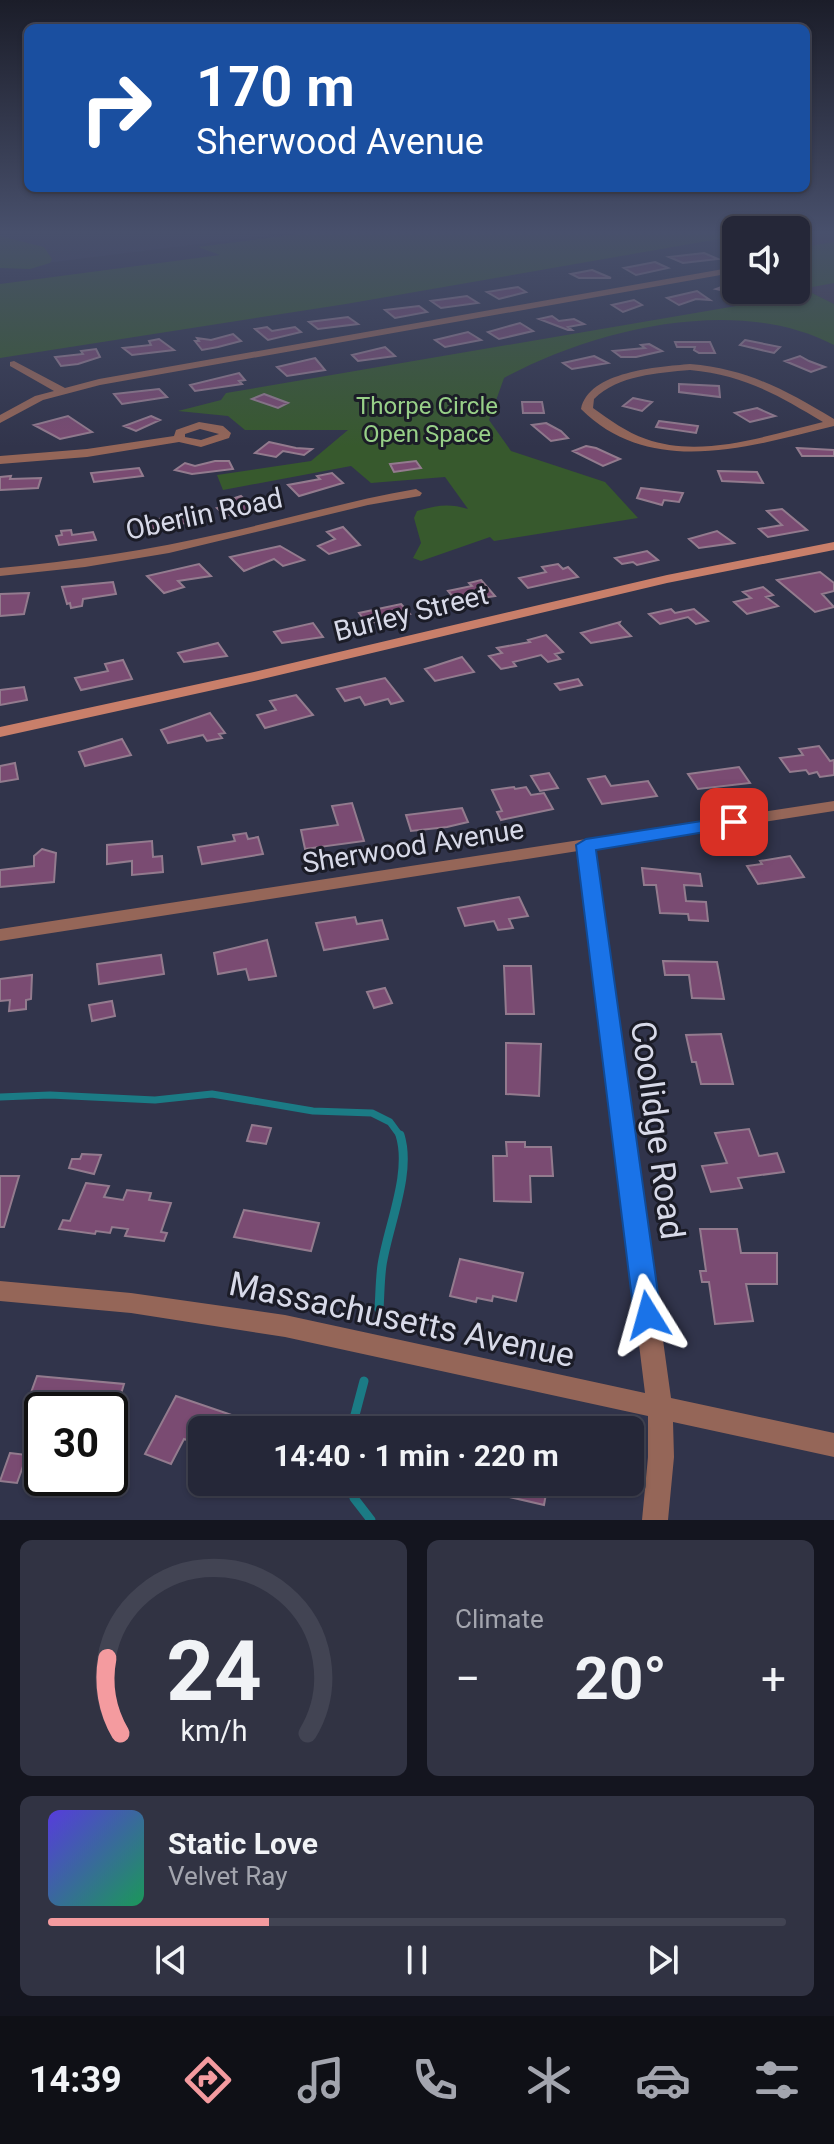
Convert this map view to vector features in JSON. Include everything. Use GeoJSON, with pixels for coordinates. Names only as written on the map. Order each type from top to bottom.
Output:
{"type":"FeatureCollection","features":[{"type":"Feature","properties":{"kind":"main road","name":"Burley Street"},"geometry":{"type":"LineString","coordinates":[[0,732],[834,546]]}},
{"type":"Feature","properties":{"kind":"street"},"geometry":{"type":"LineString","coordinates":[[0,420],[20,407],[63,391],[541,305]]}},
{"type":"Feature","properties":{"kind":"street"},"geometry":{"type":"LineString","coordinates":[[14,364],[63,391]]}},
{"type":"Feature","properties":{"kind":"street"},"geometry":{"type":"LineString","coordinates":[[673,369],[723,369],[754,377],[834,423],[717,448],[674,450],[636,442],[620,434],[587,409],[585,400],[607,382],[673,369]]}},
{"type":"Feature","properties":{"kind":"street"},"geometry":{"type":"LineString","coordinates":[[0,460],[87,453],[179,439]]}},
{"type":"Feature","properties":{"kind":"street","name":"Oberlin Road"},"geometry":{"type":"LineString","coordinates":[[0,572],[68,566],[150,552],[223,538],[355,503],[416,493]]}},
{"type":"Feature","properties":{"kind":"street","name":"Sherwood Avenue"},"geometry":{"type":"LineString","coordinates":[[0,935],[834,806]]}},
{"type":"Feature","properties":{"kind":"street","name":"Coolidge Road"},"geometry":{"type":"LineString","coordinates":[[586,845],[660,1409],[661,1457],[655,1520]]}},
{"type":"Feature","properties":{"kind":"street","name":"Massachusetts Avenue"},"geometry":{"type":"LineString","coordinates":[[0,1291],[131,1303],[285,1326],[834,1445]]}},
{"type":"Feature","properties":{"kind":"green space"},"geometry":{"type":"Polygon","coordinates":[[[0,305],[340,305],[0,358],[0,305]]]}},
{"type":"Feature","properties":{"kind":"green space","name":"Thorpe Circle Open Space"},"geometry":{"type":"Polygon","coordinates":[[[742,305],[834,305],[834,345],[796,330],[755,322],[711,320],[667,324],[580,345],[504,378],[489,420],[511,451],[605,482],[638,518],[494,541],[490,537],[421,561],[413,558],[421,543],[414,518],[417,511],[443,506],[468,509],[445,477],[371,483],[351,466],[223,490],[217,475],[311,461],[348,430],[245,430],[228,416],[178,411],[221,400],[226,393],[742,305]]]}},
{"type":"Feature","properties":{"kind":"building"},"geometry":{"type":"Polygon","coordinates":[[[437,305],[464,305],[441,308],[437,305]]]}},
{"type":"Feature","properties":{"kind":"building"},"geometry":{"type":"Polygon","coordinates":[[[612,305],[642,305],[642,305],[623,312],[612,305]]]}},
{"type":"Feature","properties":{"kind":"building"},"geometry":{"type":"Polygon","coordinates":[[[419,306],[427,312],[395,318],[385,310],[419,306]]]}},
{"type":"Feature","properties":{"kind":"building"},"geometry":{"type":"Polygon","coordinates":[[[552,316],[559,321],[574,319],[584,324],[568,327],[572,330],[568,330],[539,319],[552,316]]]}},
{"type":"Feature","properties":{"kind":"building"},"geometry":{"type":"Polygon","coordinates":[[[348,317],[358,324],[318,329],[309,322],[348,317]]]}},
{"type":"Feature","properties":{"kind":"building"},"geometry":{"type":"Polygon","coordinates":[[[520,323],[533,331],[499,339],[488,332],[520,323]]]}},
{"type":"Feature","properties":{"kind":"building"},"geometry":{"type":"Polygon","coordinates":[[[267,327],[272,331],[295,327],[301,332],[268,340],[255,329],[267,327]]]}},
{"type":"Feature","properties":{"kind":"building"},"geometry":{"type":"Polygon","coordinates":[[[468,332],[481,340],[445,347],[435,340],[468,332]]]}},
{"type":"Feature","properties":{"kind":"building"},"geometry":{"type":"Polygon","coordinates":[[[233,334],[241,341],[202,350],[195,341],[199,341],[197,338],[211,340],[233,334]]]}},
{"type":"Feature","properties":{"kind":"building"},"geometry":{"type":"Polygon","coordinates":[[[159,339],[174,350],[132,355],[123,348],[151,345],[149,341],[159,339]]]}},
{"type":"Feature","properties":{"kind":"building"},"geometry":{"type":"Polygon","coordinates":[[[745,340],[780,347],[774,353],[740,345],[745,340]]]}},
{"type":"Feature","properties":{"kind":"building"},"geometry":{"type":"Polygon","coordinates":[[[675,342],[710,342],[715,353],[699,353],[694,350],[695,347],[677,347],[675,342]]]}},
{"type":"Feature","properties":{"kind":"building"},"geometry":{"type":"Polygon","coordinates":[[[649,344],[662,351],[621,357],[613,351],[645,348],[641,345],[649,344]]]}},
{"type":"Feature","properties":{"kind":"building"},"geometry":{"type":"Polygon","coordinates":[[[385,347],[395,356],[358,361],[352,355],[385,347]]]}},
{"type":"Feature","properties":{"kind":"building"},"geometry":{"type":"Polygon","coordinates":[[[96,349],[100,357],[78,364],[61,366],[55,357],[83,354],[81,351],[96,349]]]}},
{"type":"Feature","properties":{"kind":"building"},"geometry":{"type":"Polygon","coordinates":[[[594,356],[608,363],[572,369],[563,363],[594,356]]]}},
{"type":"Feature","properties":{"kind":"building"},"geometry":{"type":"Polygon","coordinates":[[[800,356],[825,367],[811,372],[785,361],[800,356]]]}},
{"type":"Feature","properties":{"kind":"building"},"geometry":{"type":"Polygon","coordinates":[[[315,358],[325,370],[287,376],[277,367],[315,358]]]}},
{"type":"Feature","properties":{"kind":"building"},"geometry":{"type":"Polygon","coordinates":[[[239,373],[245,380],[239,381],[242,384],[195,391],[190,385],[239,373]]]}},
{"type":"Feature","properties":{"kind":"building"},"geometry":{"type":"Polygon","coordinates":[[[679,384],[719,386],[720,397],[679,392],[679,384]]]}},
{"type":"Feature","properties":{"kind":"building"},"geometry":{"type":"Polygon","coordinates":[[[159,389],[167,397],[122,404],[114,394],[159,389]]]}},
{"type":"Feature","properties":{"kind":"building"},"geometry":{"type":"Polygon","coordinates":[[[264,394],[288,403],[278,408],[252,399],[264,394]]]}},
{"type":"Feature","properties":{"kind":"building"},"geometry":{"type":"Polygon","coordinates":[[[633,398],[652,402],[642,411],[623,406],[633,398]]]}},
{"type":"Feature","properties":{"kind":"building"},"geometry":{"type":"Polygon","coordinates":[[[522,402],[542,402],[544,413],[523,413],[522,402]]]}},
{"type":"Feature","properties":{"kind":"building"},"geometry":{"type":"Polygon","coordinates":[[[757,408],[775,416],[750,422],[735,413],[757,408]]]}},
{"type":"Feature","properties":{"kind":"building"},"geometry":{"type":"Polygon","coordinates":[[[68,416],[92,432],[60,439],[34,425],[68,416]]]}},
{"type":"Feature","properties":{"kind":"building"},"geometry":{"type":"Polygon","coordinates":[[[151,416],[160,420],[136,431],[124,426],[151,416]]]}},
{"type":"Feature","properties":{"kind":"building"},"geometry":{"type":"Polygon","coordinates":[[[659,421],[698,426],[696,433],[656,427],[659,421]]]}},
{"type":"Feature","properties":{"kind":"building"},"geometry":{"type":"Polygon","coordinates":[[[546,423],[568,438],[551,441],[532,425],[546,423]]]}},
{"type":"Feature","properties":{"kind":"building"},"geometry":{"type":"Polygon","coordinates":[[[269,442],[312,449],[304,455],[283,451],[276,457],[255,453],[269,442]]]}},
{"type":"Feature","properties":{"kind":"building"},"geometry":{"type":"Polygon","coordinates":[[[586,446],[620,459],[603,466],[573,451],[586,446]]]}},
{"type":"Feature","properties":{"kind":"building"},"geometry":{"type":"Polygon","coordinates":[[[797,448],[834,450],[834,456],[802,456],[797,448]]]}},
{"type":"Feature","properties":{"kind":"building"},"geometry":{"type":"Polygon","coordinates":[[[229,461],[233,469],[192,474],[175,470],[185,463],[195,466],[229,461]]]}},
{"type":"Feature","properties":{"kind":"building"},"geometry":{"type":"Polygon","coordinates":[[[416,461],[421,468],[394,472],[390,464],[416,461]]]}},
{"type":"Feature","properties":{"kind":"building"},"geometry":{"type":"Polygon","coordinates":[[[139,468],[143,476],[94,482],[91,473],[139,468]]]}},
{"type":"Feature","properties":{"kind":"building"},"geometry":{"type":"Polygon","coordinates":[[[718,471],[757,472],[763,483],[722,481],[718,471]]]}},
{"type":"Feature","properties":{"kind":"building"},"geometry":{"type":"Polygon","coordinates":[[[332,473],[343,483],[299,496],[288,485],[320,479],[317,476],[332,473]]]}},
{"type":"Feature","properties":{"kind":"building"},"geometry":{"type":"Polygon","coordinates":[[[11,476],[10,479],[41,478],[38,488],[0,490],[0,477],[11,476]]]}},
{"type":"Feature","properties":{"kind":"building"},"geometry":{"type":"Polygon","coordinates":[[[641,488],[683,493],[679,502],[664,500],[662,505],[637,498],[641,488]]]}},
{"type":"Feature","properties":{"kind":"building"},"geometry":{"type":"Polygon","coordinates":[[[241,496],[255,509],[225,516],[217,508],[237,504],[232,499],[241,496]]]}},
{"type":"Feature","properties":{"kind":"building"},"geometry":{"type":"Polygon","coordinates":[[[782,509],[807,530],[768,537],[759,529],[782,525],[767,511],[782,509]]]}},
{"type":"Feature","properties":{"kind":"building"},"geometry":{"type":"Polygon","coordinates":[[[181,515],[186,523],[152,529],[147,521],[181,515]]]}},
{"type":"Feature","properties":{"kind":"building"},"geometry":{"type":"Polygon","coordinates":[[[343,527],[360,545],[329,554],[318,546],[335,539],[327,532],[343,527]]]}},
{"type":"Feature","properties":{"kind":"building"},"geometry":{"type":"Polygon","coordinates":[[[71,530],[72,535],[93,532],[96,540],[59,545],[56,536],[62,535],[61,531],[71,530]]]}},
{"type":"Feature","properties":{"kind":"building"},"geometry":{"type":"Polygon","coordinates":[[[717,531],[734,543],[699,548],[689,539],[717,531]]]}},
{"type":"Feature","properties":{"kind":"building"},"geometry":{"type":"Polygon","coordinates":[[[280,546],[304,560],[283,566],[274,559],[244,571],[230,557],[280,546]]]}},
{"type":"Feature","properties":{"kind":"building"},"geometry":{"type":"Polygon","coordinates":[[[647,551],[658,560],[637,565],[633,562],[622,564],[615,558],[647,551]]]}},
{"type":"Feature","properties":{"kind":"building"},"geometry":{"type":"Polygon","coordinates":[[[199,564],[211,576],[178,581],[184,587],[164,593],[147,576],[199,564]]]}},
{"type":"Feature","properties":{"kind":"building"},"geometry":{"type":"Polygon","coordinates":[[[558,564],[563,569],[568,567],[578,577],[528,588],[519,578],[546,572],[542,567],[558,564]]]}},
{"type":"Feature","properties":{"kind":"building"},"geometry":{"type":"Polygon","coordinates":[[[820,572],[834,583],[834,591],[822,594],[834,607],[815,612],[777,580],[820,572]]]}},
{"type":"Feature","properties":{"kind":"building"},"geometry":{"type":"Polygon","coordinates":[[[481,580],[495,596],[457,602],[448,591],[472,586],[469,583],[481,580]]]}},
{"type":"Feature","properties":{"kind":"building"},"geometry":{"type":"Polygon","coordinates":[[[113,582],[116,594],[83,599],[82,606],[71,608],[62,587],[113,582]]]}},
{"type":"Feature","properties":{"kind":"building"},"geometry":{"type":"Polygon","coordinates":[[[763,587],[773,595],[766,597],[778,606],[747,614],[734,602],[751,598],[743,592],[763,587]]]}},
{"type":"Feature","properties":{"kind":"building"},"geometry":{"type":"Polygon","coordinates":[[[29,593],[24,614],[0,616],[0,594],[29,593]]]}},
{"type":"Feature","properties":{"kind":"building"},"geometry":{"type":"Polygon","coordinates":[[[401,604],[410,614],[367,624],[359,613],[401,604]]]}},
{"type":"Feature","properties":{"kind":"building"},"geometry":{"type":"Polygon","coordinates":[[[671,609],[675,613],[694,609],[708,621],[696,624],[688,617],[660,624],[649,614],[671,609]]]}},
{"type":"Feature","properties":{"kind":"building"},"geometry":{"type":"Polygon","coordinates":[[[620,622],[631,636],[591,643],[581,633],[620,622]]]}},
{"type":"Feature","properties":{"kind":"building"},"geometry":{"type":"Polygon","coordinates":[[[313,623],[323,637],[282,643],[274,632],[313,623]]]}},
{"type":"Feature","properties":{"kind":"building"},"geometry":{"type":"Polygon","coordinates":[[[546,635],[563,652],[555,654],[560,659],[548,662],[541,655],[513,662],[516,666],[501,669],[489,656],[502,653],[497,648],[530,642],[528,640],[546,635]]]}},
{"type":"Feature","properties":{"kind":"building"},"geometry":{"type":"Polygon","coordinates":[[[218,643],[227,656],[184,662],[178,653],[218,643]]]}},
{"type":"Feature","properties":{"kind":"building"},"geometry":{"type":"Polygon","coordinates":[[[462,657],[474,672],[435,681],[425,669],[462,657]]]}},
{"type":"Feature","properties":{"kind":"building"},"geometry":{"type":"Polygon","coordinates":[[[123,660],[132,679],[81,690],[75,678],[108,671],[105,664],[123,660]]]}},
{"type":"Feature","properties":{"kind":"building"},"geometry":{"type":"Polygon","coordinates":[[[385,678],[403,701],[391,704],[388,699],[365,705],[360,697],[345,701],[337,689],[385,678]]]}},
{"type":"Feature","properties":{"kind":"building"},"geometry":{"type":"Polygon","coordinates":[[[578,679],[582,685],[560,690],[555,684],[578,679]]]}},
{"type":"Feature","properties":{"kind":"building"},"geometry":{"type":"Polygon","coordinates":[[[24,687],[27,700],[0,705],[0,690],[24,687]]]}},
{"type":"Feature","properties":{"kind":"building"},"geometry":{"type":"Polygon","coordinates":[[[296,695],[313,715],[265,728],[257,715],[276,710],[270,701],[296,695]]]}},
{"type":"Feature","properties":{"kind":"building"},"geometry":{"type":"Polygon","coordinates":[[[210,713],[225,733],[219,734],[222,738],[207,741],[203,735],[168,743],[161,730],[210,713]]]}},
{"type":"Feature","properties":{"kind":"building"},"geometry":{"type":"Polygon","coordinates":[[[122,739],[131,755],[85,766],[79,752],[122,739]]]}},
{"type":"Feature","properties":{"kind":"building"},"geometry":{"type":"Polygon","coordinates":[[[819,746],[830,761],[834,760],[834,775],[820,777],[817,772],[809,774],[806,770],[790,772],[780,758],[803,755],[799,749],[819,746]]]}},
{"type":"Feature","properties":{"kind":"building"},"geometry":{"type":"Polygon","coordinates":[[[15,763],[18,779],[0,782],[0,766],[15,763]]]}},
{"type":"Feature","properties":{"kind":"building"},"geometry":{"type":"Polygon","coordinates":[[[739,767],[750,783],[698,789],[688,774],[739,767]]]}},
{"type":"Feature","properties":{"kind":"building"},"geometry":{"type":"Polygon","coordinates":[[[549,773],[558,788],[540,791],[531,776],[549,773]]]}},
{"type":"Feature","properties":{"kind":"building"},"geometry":{"type":"Polygon","coordinates":[[[605,776],[611,786],[648,781],[657,796],[602,804],[588,779],[605,776]]]}},
{"type":"Feature","properties":{"kind":"building"},"geometry":{"type":"Polygon","coordinates":[[[526,787],[531,795],[544,793],[553,809],[501,820],[497,812],[502,811],[492,790],[526,787]]]}},
{"type":"Feature","properties":{"kind":"building"},"geometry":{"type":"Polygon","coordinates":[[[352,803],[364,841],[305,849],[301,830],[338,825],[332,806],[352,803]]]}},
{"type":"Feature","properties":{"kind":"building"},"geometry":{"type":"Polygon","coordinates":[[[462,808],[468,822],[447,827],[411,831],[406,815],[462,808]]]}},
{"type":"Feature","properties":{"kind":"building"},"geometry":{"type":"Polygon","coordinates":[[[246,833],[248,839],[258,837],[263,854],[202,864],[198,847],[235,841],[233,835],[246,833]]]}},
{"type":"Feature","properties":{"kind":"building"},"geometry":{"type":"Polygon","coordinates":[[[152,841],[153,857],[162,856],[163,872],[132,875],[132,861],[107,864],[107,845],[152,841]]]}},
{"type":"Feature","properties":{"kind":"building"},"geometry":{"type":"Polygon","coordinates":[[[42,849],[56,853],[54,882],[0,887],[0,870],[34,866],[34,856],[42,849]]]}},
{"type":"Feature","properties":{"kind":"building"},"geometry":{"type":"Polygon","coordinates":[[[790,856],[804,877],[758,884],[747,866],[762,864],[760,861],[790,856]]]}},
{"type":"Feature","properties":{"kind":"building"},"geometry":{"type":"Polygon","coordinates":[[[642,868],[700,874],[702,886],[684,885],[686,901],[706,902],[708,921],[689,920],[688,914],[660,913],[656,885],[644,885],[642,868]]]}},
{"type":"Feature","properties":{"kind":"building"},"geometry":{"type":"Polygon","coordinates":[[[519,897],[528,916],[509,919],[513,928],[498,930],[494,921],[465,926],[458,908],[519,897]]]}},
{"type":"Feature","properties":{"kind":"building"},"geometry":{"type":"Polygon","coordinates":[[[355,917],[357,924],[382,920],[388,939],[324,950],[316,923],[355,917]]]}},
{"type":"Feature","properties":{"kind":"building"},"geometry":{"type":"Polygon","coordinates":[[[267,940],[276,976],[249,980],[246,969],[218,974],[214,953],[267,940]]]}},
{"type":"Feature","properties":{"kind":"building"},"geometry":{"type":"Polygon","coordinates":[[[161,955],[164,974],[99,984],[97,964],[161,955]]]}},
{"type":"Feature","properties":{"kind":"building"},"geometry":{"type":"Polygon","coordinates":[[[663,961],[717,962],[724,999],[692,998],[689,975],[665,975],[663,961]]]}},
{"type":"Feature","properties":{"kind":"building"},"geometry":{"type":"Polygon","coordinates":[[[504,966],[531,966],[534,1014],[506,1014],[504,966]]]}},
{"type":"Feature","properties":{"kind":"building"},"geometry":{"type":"Polygon","coordinates":[[[32,975],[31,999],[26,1000],[26,1009],[9,1011],[10,1000],[0,1001],[0,979],[32,975]]]}},
{"type":"Feature","properties":{"kind":"building"},"geometry":{"type":"Polygon","coordinates":[[[385,988],[392,1003],[374,1008],[367,992],[385,988]]]}},
{"type":"Feature","properties":{"kind":"building"},"geometry":{"type":"Polygon","coordinates":[[[112,1001],[115,1016],[92,1021],[89,1005],[112,1001]]]}},
{"type":"Feature","properties":{"kind":"building"},"geometry":{"type":"Polygon","coordinates":[[[721,1034],[733,1084],[701,1084],[686,1035],[721,1034]]]}},
{"type":"Feature","properties":{"kind":"building"},"geometry":{"type":"Polygon","coordinates":[[[506,1043],[541,1044],[539,1096],[506,1094],[506,1043]]]}},
{"type":"Feature","properties":{"kind":"building"},"geometry":{"type":"Polygon","coordinates":[[[252,1125],[271,1128],[266,1144],[247,1141],[252,1125]]]}},
{"type":"Feature","properties":{"kind":"building"},"geometry":{"type":"Polygon","coordinates":[[[749,1129],[759,1156],[777,1153],[784,1172],[738,1178],[742,1188],[711,1192],[702,1166],[727,1163],[715,1133],[749,1129]]]}},
{"type":"Feature","properties":{"kind":"building"},"geometry":{"type":"Polygon","coordinates":[[[506,1142],[525,1142],[525,1147],[551,1147],[553,1176],[530,1176],[531,1202],[494,1201],[493,1156],[507,1156],[506,1142]]]}},
{"type":"Feature","properties":{"kind":"building"},"geometry":{"type":"Polygon","coordinates":[[[82,1154],[101,1155],[94,1174],[69,1168],[72,1159],[80,1159],[82,1154]]]}},
{"type":"Feature","properties":{"kind":"building"},"geometry":{"type":"Polygon","coordinates":[[[0,1176],[19,1176],[4,1227],[0,1227],[0,1176]]]}},
{"type":"Feature","properties":{"kind":"building"},"geometry":{"type":"Polygon","coordinates":[[[86,1183],[109,1186],[104,1197],[123,1200],[127,1190],[151,1193],[149,1200],[171,1203],[161,1232],[167,1233],[164,1241],[125,1236],[128,1229],[112,1227],[110,1233],[96,1231],[95,1234],[59,1229],[63,1220],[70,1221],[86,1183]]]}},
{"type":"Feature","properties":{"kind":"building"},"geometry":{"type":"Polygon","coordinates":[[[244,1210],[319,1223],[311,1251],[234,1237],[244,1210]]]}},
{"type":"Feature","properties":{"kind":"building"},"geometry":{"type":"Polygon","coordinates":[[[700,1229],[737,1229],[741,1253],[777,1253],[777,1284],[746,1284],[753,1321],[715,1324],[709,1282],[702,1282],[700,1271],[706,1271],[700,1229]]]}},
{"type":"Feature","properties":{"kind":"building"},"geometry":{"type":"Polygon","coordinates":[[[460,1259],[523,1273],[516,1301],[493,1296],[492,1301],[477,1298],[476,1302],[450,1296],[460,1259]]]}},
{"type":"Feature","properties":{"kind":"building"},"geometry":{"type":"Polygon","coordinates":[[[37,1376],[124,1384],[122,1392],[31,1392],[37,1376]]]}},
{"type":"Feature","properties":{"kind":"building"},"geometry":{"type":"Polygon","coordinates":[[[176,1396],[235,1416],[188,1416],[188,1440],[184,1439],[171,1464],[145,1454],[176,1396]]]}},
{"type":"Feature","properties":{"kind":"building"},"geometry":{"type":"Polygon","coordinates":[[[10,1453],[24,1455],[17,1483],[0,1481],[10,1453]]]}},
{"type":"Feature","properties":{"kind":"building"},"geometry":{"type":"Polygon","coordinates":[[[505,1496],[546,1496],[544,1505],[505,1496]]]}},
{"type":"Feature","properties":{"kind":"waterway"},"geometry":{"type":"LineString","coordinates":[[0,1097],[50,1095],[155,1100],[212,1094],[313,1111],[372,1113],[390,1122],[400,1136]]}},
{"type":"Feature","properties":{"kind":"waterway"},"geometry":{"type":"LineString","coordinates":[[379,1309],[382,1265],[401,1183],[403,1150],[400,1136]]}},
{"type":"Feature","properties":{"kind":"waterway"},"geometry":{"type":"LineString","coordinates":[[355,1416],[364,1381]]}},
{"type":"Feature","properties":{"kind":"waterway"},"geometry":{"type":"LineString","coordinates":[[354,1496],[371,1520]]}},
{"type":"Feature","properties":{"kind":"route"},"geometry":{"type":"LineString","coordinates":[[648,1315],[586,845],[734,822]]}}]}
